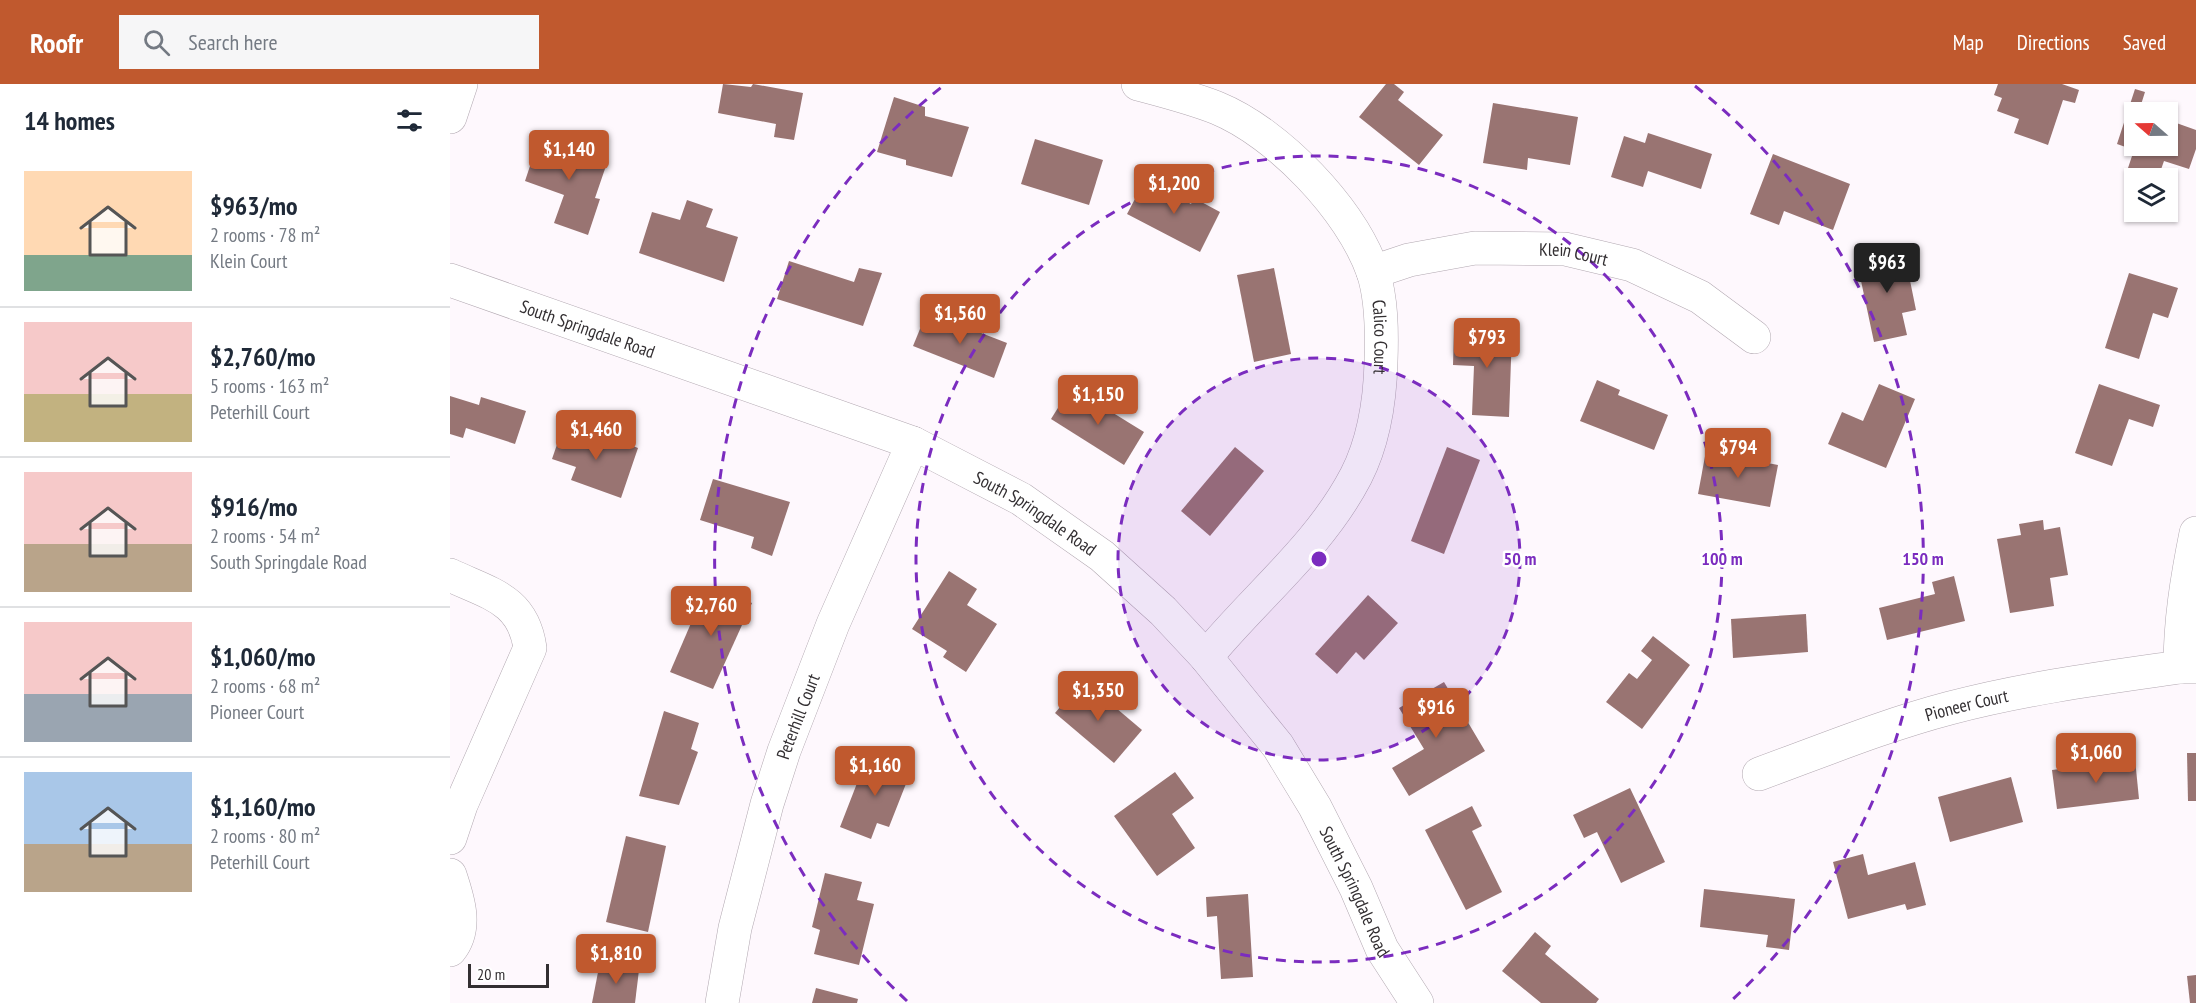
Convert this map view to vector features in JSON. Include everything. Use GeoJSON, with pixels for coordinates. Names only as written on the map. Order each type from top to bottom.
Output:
{"type":"FeatureCollection","features":[{"type":"Feature","properties":{"kind":"street"},"geometry":{"type":"LineString","coordinates":[[450,117],[462,84]]}},
{"type":"Feature","properties":{"kind":"street","name":"Calico Court"},"geometry":{"type":"LineString","coordinates":[[1138,84],[1218,109],[1275,142],[1319,184],[1354,236],[1373,272],[1382,343],[1381,386],[1374,426],[1358,474],[1333,517],[1304,552],[1231,627],[1206,657]]}},
{"type":"Feature","properties":{"kind":"street","name":"Klein Court"},"geometry":{"type":"LineString","coordinates":[[1373,272],[1409,260],[1475,248],[1565,249],[1632,265],[1700,297],[1754,337]]}},
{"type":"Feature","properties":{"kind":"street","name":"South Springdale Road"},"geometry":{"type":"LineString","coordinates":[[450,280],[913,443],[1021,499],[1102,556],[1163,610],[1206,657],[1278,746],[1315,807],[1356,888],[1404,998]]}},
{"type":"Feature","properties":{"kind":"street","name":"Peterhill Court"},"geometry":{"type":"LineString","coordinates":[[722,1003],[735,928],[767,804],[784,751],[833,624],[913,443]]}},
{"type":"Feature","properties":{"kind":"street"},"geometry":{"type":"LineString","coordinates":[[2188,667],[2180,633],[2187,577],[2196,533]]}},
{"type":"Feature","properties":{"kind":"street"},"geometry":{"type":"LineString","coordinates":[[450,575],[510,604],[527,626],[530,648],[461,805],[450,838]]}},
{"type":"Feature","properties":{"kind":"street","name":"Pioneer Court"},"geometry":{"type":"LineString","coordinates":[[1759,774],[1877,730],[1949,708],[2029,690],[2188,667]]}},
{"type":"Feature","properties":{"kind":"street"},"geometry":{"type":"LineString","coordinates":[[450,875],[461,906],[457,941],[450,950]]}},
{"type":"Feature","properties":{"kind":"building"},"geometry":{"type":"Polygon","coordinates":[[[723,84],[751,87],[753,84],[803,93],[794,140],[774,137],[776,124],[718,113],[723,84]]]}},
{"type":"Feature","properties":{"kind":"building"},"geometry":{"type":"Polygon","coordinates":[[[1386,84],[1394,84],[1404,92],[1398,100],[1443,135],[1419,165],[1359,117],[1386,84]]]}},
{"type":"Feature","properties":{"kind":"building"},"geometry":{"type":"Polygon","coordinates":[[[1998,84],[2062,84],[2079,90],[2075,103],[2063,100],[2048,145],[2014,133],[2019,119],[1997,111],[2002,98],[1994,95],[1998,84]]]}},
{"type":"Feature","properties":{"kind":"building"},"geometry":{"type":"Polygon","coordinates":[[[2135,89],[2145,92],[2142,102],[2131,102],[2135,89]]]}},
{"type":"Feature","properties":{"kind":"building"},"geometry":{"type":"Polygon","coordinates":[[[894,97],[925,107],[925,116],[969,127],[952,177],[906,165],[906,160],[877,152],[894,97]]]}},
{"type":"Feature","properties":{"kind":"building"},"geometry":{"type":"Polygon","coordinates":[[[1493,103],[1578,117],[1570,165],[1528,158],[1527,170],[1483,163],[1493,103]]]}},
{"type":"Feature","properties":{"kind":"building"},"geometry":{"type":"Polygon","coordinates":[[[2124,123],[2124,146],[2117,144],[2124,123]]]}},
{"type":"Feature","properties":{"kind":"building"},"geometry":{"type":"Polygon","coordinates":[[[2178,124],[2196,130],[2196,149],[2189,169],[2164,161],[2162,168],[2128,168],[2132,156],[2178,156],[2178,124]]]}},
{"type":"Feature","properties":{"kind":"building"},"geometry":{"type":"Polygon","coordinates":[[[1648,133],[1712,154],[1701,189],[1648,171],[1643,187],[1611,177],[1624,136],[1645,143],[1648,133]]]}},
{"type":"Feature","properties":{"kind":"building"},"geometry":{"type":"Polygon","coordinates":[[[540,136],[608,160],[595,198],[600,199],[588,235],[554,223],[564,195],[525,181],[540,136]]]}},
{"type":"Feature","properties":{"kind":"building"},"geometry":{"type":"Polygon","coordinates":[[[1035,139],[1103,160],[1089,205],[1021,184],[1035,139]]]}},
{"type":"Feature","properties":{"kind":"building"},"geometry":{"type":"Polygon","coordinates":[[[1773,154],[1850,184],[1833,230],[1784,211],[1779,225],[1750,214],[1773,154]]]}},
{"type":"Feature","properties":{"kind":"building"},"geometry":{"type":"Polygon","coordinates":[[[1145,180],[1191,204],[1194,198],[1220,212],[1200,252],[1127,214],[1145,180]]]}},
{"type":"Feature","properties":{"kind":"building"},"geometry":{"type":"Polygon","coordinates":[[[687,200],[713,209],[706,227],[738,237],[724,282],[639,253],[652,212],[680,220],[687,200]]]}},
{"type":"Feature","properties":{"kind":"building"},"geometry":{"type":"Polygon","coordinates":[[[1904,251],[1916,310],[1902,313],[1907,335],[1874,342],[1857,262],[1904,251]]]}},
{"type":"Feature","properties":{"kind":"building"},"geometry":{"type":"Polygon","coordinates":[[[789,261],[854,282],[859,268],[882,273],[863,326],[777,299],[789,261]]]}},
{"type":"Feature","properties":{"kind":"building"},"geometry":{"type":"Polygon","coordinates":[[[1274,268],[1291,354],[1254,362],[1237,275],[1274,268]]]}},
{"type":"Feature","properties":{"kind":"building"},"geometry":{"type":"Polygon","coordinates":[[[2129,273],[2178,288],[2168,318],[2153,313],[2139,359],[2105,348],[2129,273]]]}},
{"type":"Feature","properties":{"kind":"building"},"geometry":{"type":"Polygon","coordinates":[[[927,312],[1007,343],[994,378],[913,346],[927,312]]]}},
{"type":"Feature","properties":{"kind":"building"},"geometry":{"type":"Polygon","coordinates":[[[1454,330],[1512,332],[1509,417],[1472,415],[1474,366],[1453,365],[1454,330]]]}},
{"type":"Feature","properties":{"kind":"building"},"geometry":{"type":"Polygon","coordinates":[[[1597,380],[1620,390],[1618,395],[1668,415],[1654,450],[1580,421],[1597,380]]]}},
{"type":"Feature","properties":{"kind":"building"},"geometry":{"type":"Polygon","coordinates":[[[1879,384],[1915,399],[1886,468],[1828,444],[1842,412],[1863,421],[1879,384]]]}},
{"type":"Feature","properties":{"kind":"building"},"geometry":{"type":"Polygon","coordinates":[[[2099,384],[2160,405],[2153,427],[2129,419],[2112,466],[2075,453],[2099,384]]]}},
{"type":"Feature","properties":{"kind":"building"},"geometry":{"type":"Polygon","coordinates":[[[1071,387],[1144,432],[1124,465],[1051,419],[1071,387]]]}},
{"type":"Feature","properties":{"kind":"building"},"geometry":{"type":"Polygon","coordinates":[[[450,396],[479,405],[481,397],[526,411],[515,444],[466,428],[463,438],[450,434],[450,396]]]}},
{"type":"Feature","properties":{"kind":"building"},"geometry":{"type":"Polygon","coordinates":[[[563,427],[613,446],[615,439],[638,448],[621,498],[571,480],[576,467],[552,459],[563,427]]]}},
{"type":"Feature","properties":{"kind":"building"},"geometry":{"type":"Polygon","coordinates":[[[1235,447],[1264,471],[1210,536],[1181,511],[1235,447]]]}},
{"type":"Feature","properties":{"kind":"building"},"geometry":{"type":"Polygon","coordinates":[[[1447,447],[1480,460],[1444,554],[1411,541],[1447,447]]]}},
{"type":"Feature","properties":{"kind":"building"},"geometry":{"type":"Polygon","coordinates":[[[1706,451],[1778,465],[1770,507],[1698,494],[1706,451]]]}},
{"type":"Feature","properties":{"kind":"building"},"geometry":{"type":"Polygon","coordinates":[[[713,479],[790,502],[772,556],[751,548],[754,537],[700,520],[713,479]]]}},
{"type":"Feature","properties":{"kind":"building"},"geometry":{"type":"Polygon","coordinates":[[[2043,520],[2044,530],[2060,527],[2068,575],[2050,578],[2054,606],[2010,613],[1997,539],[2021,535],[2019,524],[2043,520]]]}},
{"type":"Feature","properties":{"kind":"building"},"geometry":{"type":"Polygon","coordinates":[[[949,571],[977,589],[967,605],[997,624],[966,672],[943,657],[947,651],[912,629],[949,571]]]}},
{"type":"Feature","properties":{"kind":"building"},"geometry":{"type":"Polygon","coordinates":[[[1954,576],[1965,621],[1887,640],[1879,608],[1935,594],[1932,582],[1954,576]]]}},
{"type":"Feature","properties":{"kind":"building"},"geometry":{"type":"Polygon","coordinates":[[[707,586],[752,603],[713,689],[670,672],[707,586]]]}},
{"type":"Feature","properties":{"kind":"building"},"geometry":{"type":"Polygon","coordinates":[[[1368,595],[1398,623],[1364,660],[1356,652],[1337,674],[1315,654],[1368,595]]]}},
{"type":"Feature","properties":{"kind":"building"},"geometry":{"type":"Polygon","coordinates":[[[1806,614],[1808,652],[1733,658],[1731,619],[1806,614]]]}},
{"type":"Feature","properties":{"kind":"building"},"geometry":{"type":"Polygon","coordinates":[[[1653,636],[1690,665],[1642,729],[1606,702],[1629,673],[1637,679],[1652,660],[1641,651],[1653,636]]]}},
{"type":"Feature","properties":{"kind":"building"},"geometry":{"type":"Polygon","coordinates":[[[1083,680],[1142,730],[1114,763],[1055,713],[1083,680]]]}},
{"type":"Feature","properties":{"kind":"building"},"geometry":{"type":"Polygon","coordinates":[[[1444,682],[1485,751],[1409,796],[1392,768],[1424,749],[1399,708],[1444,682]]]}},
{"type":"Feature","properties":{"kind":"building"},"geometry":{"type":"Polygon","coordinates":[[[664,711],[699,723],[691,749],[698,752],[679,805],[639,796],[664,711]]]}},
{"type":"Feature","properties":{"kind":"building"},"geometry":{"type":"Polygon","coordinates":[[[2187,753],[2196,753],[2196,801],[2188,801],[2187,753]]]}},
{"type":"Feature","properties":{"kind":"building"},"geometry":{"type":"Polygon","coordinates":[[[868,755],[911,771],[889,827],[877,823],[871,839],[840,827],[868,755]]]}},
{"type":"Feature","properties":{"kind":"building"},"geometry":{"type":"Polygon","coordinates":[[[2135,759],[2139,799],[2057,809],[2052,770],[2135,759]]]}},
{"type":"Feature","properties":{"kind":"building"},"geometry":{"type":"Polygon","coordinates":[[[1175,772],[1194,798],[1172,814],[1195,848],[1157,876],[1114,816],[1175,772]]]}},
{"type":"Feature","properties":{"kind":"building"},"geometry":{"type":"Polygon","coordinates":[[[2011,777],[2023,822],[1950,842],[1938,797],[2011,777]]]}},
{"type":"Feature","properties":{"kind":"building"},"geometry":{"type":"Polygon","coordinates":[[[1630,788],[1665,862],[1621,883],[1597,832],[1584,838],[1573,815],[1630,788]]]}},
{"type":"Feature","properties":{"kind":"building"},"geometry":{"type":"Polygon","coordinates":[[[1472,806],[1482,826],[1472,831],[1502,892],[1466,910],[1425,830],[1472,806]]]}},
{"type":"Feature","properties":{"kind":"building"},"geometry":{"type":"Polygon","coordinates":[[[626,836],[666,846],[648,932],[606,922],[626,836]]]}},
{"type":"Feature","properties":{"kind":"building"},"geometry":{"type":"Polygon","coordinates":[[[1863,854],[1868,875],[1915,862],[1926,905],[1907,910],[1905,904],[1848,919],[1833,862],[1863,854]]]}},
{"type":"Feature","properties":{"kind":"building"},"geometry":{"type":"Polygon","coordinates":[[[825,873],[862,882],[857,900],[874,904],[859,965],[814,954],[820,930],[812,927],[825,873]]]}},
{"type":"Feature","properties":{"kind":"building"},"geometry":{"type":"Polygon","coordinates":[[[1704,889],[1795,899],[1789,950],[1766,947],[1768,935],[1700,927],[1704,889]]]}},
{"type":"Feature","properties":{"kind":"building"},"geometry":{"type":"Polygon","coordinates":[[[1248,894],[1253,977],[1221,979],[1217,916],[1207,917],[1206,897],[1248,894]]]}},
{"type":"Feature","properties":{"kind":"building"},"geometry":{"type":"Polygon","coordinates":[[[1535,932],[1551,946],[1545,954],[1599,999],[1596,1003],[1541,1003],[1502,971],[1535,932]]]}},
{"type":"Feature","properties":{"kind":"building"},"geometry":{"type":"Polygon","coordinates":[[[600,962],[639,970],[635,1003],[592,1003],[600,962]]]}},
{"type":"Feature","properties":{"kind":"building"},"geometry":{"type":"Polygon","coordinates":[[[2196,975],[2196,1003],[2190,1003],[2187,976],[2196,975]]]}},
{"type":"Feature","properties":{"kind":"building"},"geometry":{"type":"Polygon","coordinates":[[[816,988],[858,999],[857,1003],[812,1003],[816,988]]]}}]}
